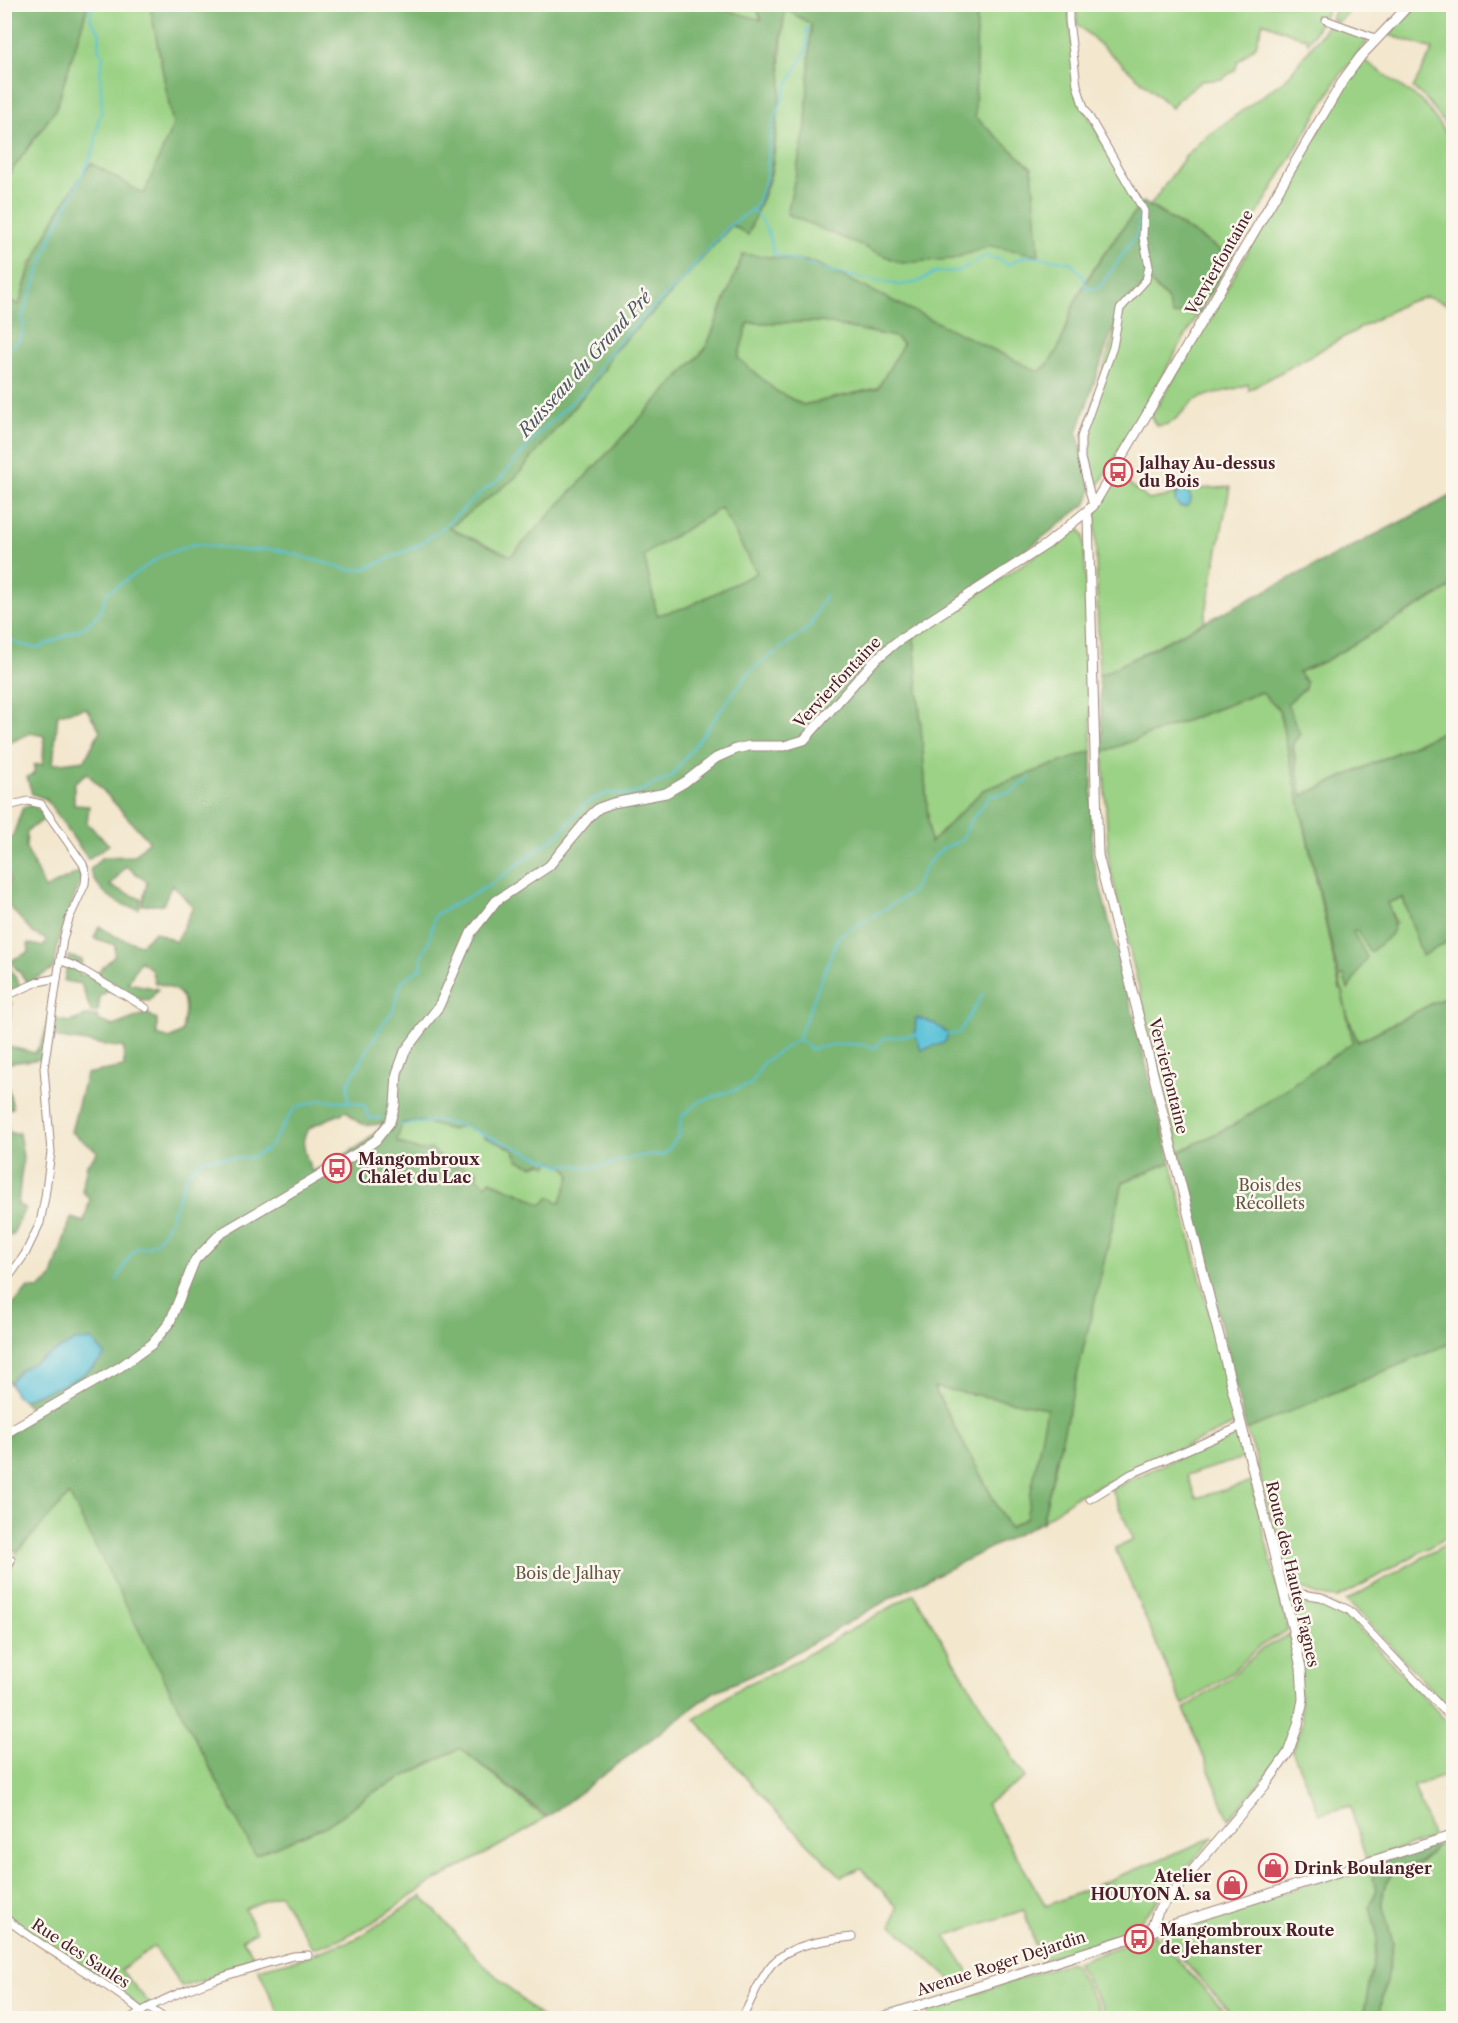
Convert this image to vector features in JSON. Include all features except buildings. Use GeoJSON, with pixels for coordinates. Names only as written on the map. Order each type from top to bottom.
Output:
{"type":"FeatureCollection","features":[{"type":"Feature","properties":{"kind":"main road","name":"Vervierfontaine"},"geometry":{"type":"LineString","coordinates":[[4,1434],[120,1367],[152,1344],[170,1322],[195,1260],[220,1234],[359,1152],[380,1135],[394,1111],[396,1080],[402,1056],[440,1006],[475,926],[501,897],[549,866],[591,814],[608,804],[666,793],[729,751],[749,746],[791,745],[804,740],[874,661],[895,643],[1047,544],[1093,506],[1344,79],[1410,4]]}},
{"type":"Feature","properties":{"kind":"main road","name":"Vervierfontaine"},"geometry":{"type":"LineString","coordinates":[[1085,514],[1088,518],[1098,855],[1242,1426]]}},
{"type":"Feature","properties":{"kind":"main road","name":"Route des Hautes Fagnes"},"geometry":{"type":"LineString","coordinates":[[1151,1930],[1158,1911],[1274,1775],[1290,1749],[1300,1716],[1303,1685],[1300,1659],[1242,1426]]}},
{"type":"Feature","properties":{"kind":"main road","name":"Avenue Roger Dejardin"},"geometry":{"type":"LineString","coordinates":[[879,2019],[1454,1834]]}},
{"type":"Feature","properties":{"kind":"street"},"geometry":{"type":"LineString","coordinates":[[1069,4],[1068,21],[1077,85],[1084,108],[1144,210],[1143,237],[1149,266],[1146,280],[1120,309],[1113,347],[1081,437],[1081,458],[1093,506]]}},
{"type":"Feature","properties":{"kind":"street"},"geometry":{"type":"LineString","coordinates":[[1326,20],[1378,39]]}},
{"type":"Feature","properties":{"kind":"street"},"geometry":{"type":"LineString","coordinates":[[4,807],[28,801],[41,804],[83,864],[86,873],[85,884],[69,919],[63,939],[62,961],[57,978],[44,1068],[51,1152],[40,1223],[30,1244],[4,1284]]}},
{"type":"Feature","properties":{"kind":"street"},"geometry":{"type":"LineString","coordinates":[[62,961],[77,967],[146,1008]]}},
{"type":"Feature","properties":{"kind":"street"},"geometry":{"type":"LineString","coordinates":[[4,997],[38,982],[57,978]]}},
{"type":"Feature","properties":{"kind":"street"},"geometry":{"type":"LineString","coordinates":[[1090,1499],[1131,1474],[1242,1426]]}},
{"type":"Feature","properties":{"kind":"street"},"geometry":{"type":"LineString","coordinates":[[4,1577],[11,1560]]}},
{"type":"Feature","properties":{"kind":"street"},"geometry":{"type":"LineString","coordinates":[[1283,1591],[1321,1597],[1349,1610],[1454,1721]]}},
{"type":"Feature","properties":{"kind":"street","name":"Rue des Saules"},"geometry":{"type":"LineString","coordinates":[[4,1917],[56,1956],[100,1978],[142,2012]]}},
{"type":"Feature","properties":{"kind":"street"},"geometry":{"type":"LineString","coordinates":[[742,2019],[771,1965],[780,1957],[821,1941],[852,1937]]}},
{"type":"Feature","properties":{"kind":"street"},"geometry":{"type":"LineString","coordinates":[[130,2019],[201,1984],[293,1956],[308,1955]]}},
{"type":"Feature","properties":{"kind":"street"},"geometry":{"type":"LineString","coordinates":[[149,2008],[164,2019]]}},
{"type":"Feature","properties":{"kind":"green space"},"geometry":{"type":"Polygon","coordinates":[[[5,4],[88,5],[56,109],[5,180],[5,4]]]}},
{"type":"Feature","properties":{"kind":"green space","name":"Bois de Jalhay"},"geometry":{"type":"Polygon","coordinates":[[[705,4],[761,20],[756,5],[977,5],[975,117],[1032,168],[1039,255],[990,246],[952,259],[901,263],[787,214],[806,127],[811,24],[785,9],[779,55],[782,80],[771,172],[748,235],[732,225],[663,302],[612,353],[603,372],[515,478],[449,528],[511,556],[706,348],[743,254],[813,262],[1039,372],[1054,356],[1074,305],[1093,270],[1143,202],[1232,257],[1197,316],[1188,313],[1172,315],[1167,299],[1149,281],[1129,298],[1109,339],[1077,433],[1092,489],[1087,503],[914,637],[930,843],[983,790],[1092,751],[1092,855],[1171,1162],[1123,1182],[1042,1522],[896,1595],[770,1667],[714,1692],[547,1817],[460,1748],[372,1793],[326,1826],[255,1855],[69,1495],[17,1552],[5,1545],[5,1435],[36,1414],[23,1400],[67,1382],[75,1341],[10,1382],[13,1388],[5,1379],[5,1314],[28,1288],[38,1289],[51,1279],[71,1218],[84,1222],[90,1199],[82,1191],[87,1164],[98,1152],[71,1132],[86,1074],[124,1067],[124,1048],[47,1036],[42,1059],[9,1063],[5,1074],[5,1000],[12,1003],[6,1046],[35,1053],[44,1037],[48,1018],[70,1022],[88,1015],[97,1016],[98,1020],[113,1026],[147,1013],[157,1020],[157,1035],[170,1039],[182,1032],[185,1012],[180,993],[155,983],[151,969],[140,961],[128,983],[158,989],[149,1001],[121,996],[110,990],[100,996],[98,1011],[91,1012],[81,984],[64,981],[69,956],[82,960],[79,976],[97,973],[115,955],[115,945],[94,938],[99,926],[115,936],[140,945],[155,932],[176,942],[193,907],[172,884],[163,905],[142,905],[147,882],[126,866],[110,886],[141,899],[139,909],[122,904],[103,891],[90,870],[102,857],[134,856],[149,841],[87,773],[74,783],[74,805],[89,806],[87,823],[109,845],[88,859],[46,799],[32,794],[27,777],[34,774],[34,765],[43,764],[44,736],[31,733],[9,743],[4,729],[5,299],[19,305],[39,248],[57,213],[91,163],[144,194],[173,125],[150,5],[705,4]],[[821,322],[748,323],[738,358],[776,391],[803,405],[878,388],[903,344],[895,337],[821,322]],[[721,508],[644,556],[657,615],[687,607],[757,573],[721,508]],[[86,708],[58,714],[53,764],[85,760],[100,730],[86,708]],[[347,1111],[313,1126],[304,1137],[306,1157],[312,1172],[369,1139],[384,1123],[363,1124],[355,1120],[347,1111]],[[419,1121],[402,1123],[397,1142],[419,1151],[431,1149],[455,1168],[459,1165],[477,1171],[477,1178],[486,1185],[490,1180],[529,1197],[541,1205],[550,1197],[560,1203],[571,1175],[566,1168],[551,1161],[547,1166],[541,1162],[532,1166],[518,1160],[513,1149],[484,1137],[482,1133],[461,1126],[452,1130],[419,1121]],[[933,1387],[1009,1528],[1026,1518],[1047,1408],[933,1387]]]}},
{"type":"Feature","properties":{"kind":"green space"},"geometry":{"type":"Polygon","coordinates":[[[1072,4],[1331,5],[1308,43],[1305,36],[1302,38],[1263,22],[1256,45],[1238,62],[1235,70],[1222,79],[1201,81],[1177,100],[1172,108],[1077,24],[1077,12],[1072,11],[1072,4]]]}},
{"type":"Feature","properties":{"kind":"green space"},"geometry":{"type":"Polygon","coordinates":[[[1418,4],[1453,5],[1453,135],[1427,100],[1413,88],[1433,49],[1389,35],[1418,4]]]}},
{"type":"Feature","properties":{"kind":"green space"},"geometry":{"type":"Polygon","coordinates":[[[88,5],[150,5],[173,125],[144,195],[31,262],[19,306],[5,299],[5,180],[56,109],[88,5]]]}},
{"type":"Feature","properties":{"kind":"green space"},"geometry":{"type":"Polygon","coordinates":[[[705,5],[756,5],[761,20],[705,5]]]}},
{"type":"Feature","properties":{"kind":"green space"},"geometry":{"type":"Polygon","coordinates":[[[977,5],[1068,5],[1078,97],[1139,207],[1085,283],[1054,356],[1039,372],[994,350],[743,255],[706,348],[511,556],[448,528],[515,478],[603,372],[612,353],[663,302],[732,225],[748,234],[772,169],[785,9],[811,23],[806,127],[787,214],[952,259],[990,246],[1032,168],[975,117],[977,5]]]}},
{"type":"Feature","properties":{"kind":"green space"},"geometry":{"type":"Polygon","coordinates":[[[1336,5],[1356,5],[1338,22],[1331,19],[1336,5]]]}},
{"type":"Feature","properties":{"kind":"green space"},"geometry":{"type":"Polygon","coordinates":[[[1329,24],[1368,37],[1367,42],[1338,78],[1232,257],[1150,206],[1185,157],[1203,139],[1287,78],[1329,24]]]}},
{"type":"Feature","properties":{"kind":"green space"},"geometry":{"type":"Polygon","coordinates":[[[1364,60],[1424,103],[1453,143],[1453,306],[1426,297],[1405,303],[1249,390],[1248,384],[1199,398],[1172,422],[1156,425],[1151,417],[1351,76],[1364,60]]]}},
{"type":"Feature","properties":{"kind":"green space"},"geometry":{"type":"Polygon","coordinates":[[[1149,281],[1167,299],[1197,316],[1096,490],[1083,446],[1088,420],[1118,320],[1129,298],[1149,281]]]}},
{"type":"Feature","properties":{"kind":"green space"},"geometry":{"type":"Polygon","coordinates":[[[821,322],[895,337],[903,344],[878,388],[803,405],[776,391],[738,358],[747,323],[821,322]]]}},
{"type":"Feature","properties":{"kind":"green space"},"geometry":{"type":"Polygon","coordinates":[[[1117,474],[1149,500],[1173,495],[1179,490],[1230,487],[1204,622],[1099,676],[1095,517],[1100,500],[1117,474]]]}},
{"type":"Feature","properties":{"kind":"green space","name":"Bois des Récollets"},"geometry":{"type":"Polygon","coordinates":[[[1453,495],[1453,586],[1325,661],[1298,672],[1306,682],[1305,688],[1287,704],[1300,734],[1292,745],[1302,796],[1453,727],[1453,939],[1422,956],[1403,898],[1387,903],[1393,921],[1392,932],[1370,952],[1357,930],[1353,932],[1367,957],[1348,990],[1344,975],[1339,978],[1347,1014],[1358,1042],[1453,995],[1453,1342],[1246,1430],[1179,1152],[1237,1123],[1353,1042],[1279,710],[1261,692],[1103,752],[1099,676],[1453,495]]]}},
{"type":"Feature","properties":{"kind":"green space"},"geometry":{"type":"Polygon","coordinates":[[[721,508],[757,573],[687,607],[657,616],[644,556],[721,508]]]}},
{"type":"Feature","properties":{"kind":"green space"},"geometry":{"type":"Polygon","coordinates":[[[1080,530],[1084,536],[1092,751],[983,790],[930,844],[914,637],[1072,531],[1080,530]]]}},
{"type":"Feature","properties":{"kind":"green space"},"geometry":{"type":"Polygon","coordinates":[[[1453,586],[1453,727],[1301,796],[1287,704],[1305,687],[1298,672],[1325,661],[1453,586]]]}},
{"type":"Feature","properties":{"kind":"green space"},"geometry":{"type":"Polygon","coordinates":[[[1262,692],[1279,710],[1340,990],[1339,978],[1344,975],[1348,989],[1353,932],[1356,930],[1371,952],[1396,923],[1387,903],[1403,898],[1422,955],[1453,939],[1453,995],[1357,1042],[1348,1019],[1354,1042],[1237,1123],[1179,1152],[1109,865],[1103,752],[1262,692]]]}},
{"type":"Feature","properties":{"kind":"green space"},"geometry":{"type":"Polygon","coordinates":[[[34,805],[46,818],[27,831],[26,848],[45,889],[81,871],[81,880],[59,938],[54,968],[28,983],[10,961],[29,952],[28,943],[43,947],[47,940],[34,934],[8,905],[4,908],[5,892],[10,881],[5,867],[5,840],[12,838],[23,807],[34,805]]]}},
{"type":"Feature","properties":{"kind":"green space"},"geometry":{"type":"Polygon","coordinates":[[[4,958],[21,987],[4,995],[4,958]]]}},
{"type":"Feature","properties":{"kind":"green space"},"geometry":{"type":"Polygon","coordinates":[[[5,1074],[13,1108],[6,1109],[9,1133],[19,1133],[23,1157],[18,1205],[25,1208],[12,1236],[4,1232],[5,1074]]]}},
{"type":"Feature","properties":{"kind":"green space"},"geometry":{"type":"Polygon","coordinates":[[[419,1121],[452,1130],[461,1126],[483,1133],[484,1137],[513,1149],[518,1160],[532,1166],[551,1161],[566,1168],[571,1175],[560,1204],[541,1205],[491,1180],[486,1185],[445,1161],[396,1141],[402,1123],[419,1121]]]}},
{"type":"Feature","properties":{"kind":"green space"},"geometry":{"type":"Polygon","coordinates":[[[1171,1162],[1237,1423],[1075,1497],[1042,1522],[1123,1182],[1171,1162]]]}},
{"type":"Feature","properties":{"kind":"green space"},"geometry":{"type":"Polygon","coordinates":[[[1453,1342],[1453,1534],[1338,1598],[1322,1596],[1299,1586],[1287,1576],[1283,1569],[1255,1454],[1246,1430],[1453,1342]]]}},
{"type":"Feature","properties":{"kind":"green space"},"geometry":{"type":"Polygon","coordinates":[[[933,1386],[1048,1408],[1027,1518],[1009,1528],[933,1386]]]}},
{"type":"Feature","properties":{"kind":"green space"},"geometry":{"type":"Polygon","coordinates":[[[1240,1432],[1244,1458],[1187,1475],[1196,1498],[1251,1482],[1288,1630],[1260,1646],[1231,1673],[1183,1705],[1115,1548],[1134,1540],[1111,1489],[1219,1438],[1240,1432]]]}},
{"type":"Feature","properties":{"kind":"green space"},"geometry":{"type":"Polygon","coordinates":[[[69,1494],[326,1826],[372,1793],[460,1748],[545,1818],[519,1835],[431,1883],[373,1922],[343,1938],[313,1948],[279,1894],[245,1909],[256,1932],[242,1939],[258,1962],[182,1987],[154,1946],[121,1970],[150,2004],[142,2009],[97,1974],[58,1953],[5,1913],[4,1586],[17,1552],[69,1494]]]}},
{"type":"Feature","properties":{"kind":"green space"},"geometry":{"type":"Polygon","coordinates":[[[1453,1540],[1453,1713],[1362,1615],[1346,1601],[1453,1540]]]}},
{"type":"Feature","properties":{"kind":"green space"},"geometry":{"type":"Polygon","coordinates":[[[914,1594],[1025,1778],[986,1804],[1046,1906],[1214,1837],[1138,1923],[1124,1933],[1040,1961],[1024,1910],[945,1936],[967,1970],[971,1982],[957,1986],[892,1925],[897,1907],[861,1868],[841,1876],[773,1809],[695,1719],[741,1687],[782,1669],[914,1594]]]}},
{"type":"Feature","properties":{"kind":"green space"},"geometry":{"type":"Polygon","coordinates":[[[1303,1597],[1325,1602],[1342,1611],[1453,1728],[1453,1773],[1414,1786],[1433,1838],[1366,1860],[1350,1806],[1320,1814],[1292,1751],[1302,1723],[1292,1606],[1303,1597]]]}},
{"type":"Feature","properties":{"kind":"green space"},"geometry":{"type":"Polygon","coordinates":[[[1290,1634],[1296,1693],[1289,1736],[1266,1774],[1229,1819],[1184,1709],[1227,1680],[1262,1649],[1290,1634]]]}},
{"type":"Feature","properties":{"kind":"green space"},"geometry":{"type":"Polygon","coordinates":[[[1453,1840],[1453,2018],[1379,2018],[1393,1943],[1382,1904],[1383,1891],[1395,1869],[1420,1863],[1436,1845],[1453,1840]]]}},
{"type":"Feature","properties":{"kind":"green space"},"geometry":{"type":"Polygon","coordinates":[[[1436,1845],[1419,1862],[1395,1869],[1383,1890],[1382,1904],[1393,1943],[1379,2018],[1357,2018],[1363,2017],[1378,1938],[1370,1906],[1377,1889],[1368,1866],[1436,1845]]]}},
{"type":"Feature","properties":{"kind":"green space"},"geometry":{"type":"Polygon","coordinates":[[[1368,1866],[1377,1889],[1370,1906],[1378,1938],[1363,2017],[1236,2018],[1162,1937],[1160,1932],[1368,1866]]]}},
{"type":"Feature","properties":{"kind":"green space"},"geometry":{"type":"Polygon","coordinates":[[[422,1896],[483,1964],[542,2018],[281,2018],[258,1969],[302,1958],[358,1938],[422,1896]]]}},
{"type":"Feature","properties":{"kind":"green space"},"geometry":{"type":"Polygon","coordinates":[[[1154,1934],[1231,2018],[1109,2018],[1076,1962],[1154,1934]]]}},
{"type":"Feature","properties":{"kind":"green space"},"geometry":{"type":"Polygon","coordinates":[[[1070,1962],[1074,1965],[1105,2018],[930,2018],[927,2009],[1070,1962]]]}},
{"type":"Feature","properties":{"kind":"water"},"geometry":{"type":"Polygon","coordinates":[[[1183,491],[1189,493],[1191,499],[1189,505],[1183,507],[1177,505],[1175,499],[1177,493],[1183,491]]]}},
{"type":"Feature","properties":{"kind":"water"},"geometry":{"type":"Polygon","coordinates":[[[916,1018],[933,1023],[945,1031],[948,1035],[944,1043],[921,1050],[915,1035],[916,1018]]]}},
{"type":"Feature","properties":{"kind":"water"},"geometry":{"type":"Polygon","coordinates":[[[92,1340],[105,1355],[88,1371],[67,1383],[22,1400],[15,1395],[10,1382],[20,1370],[75,1341],[92,1340]]]}},
{"type":"Feature","properties":{"kind":"waterway"},"geometry":{"type":"LineString","coordinates":[[4,356],[22,336],[22,317],[52,236],[94,150],[99,117],[102,112],[100,73],[103,54],[98,50],[100,33],[90,19],[92,4]]}},
{"type":"Feature","properties":{"kind":"waterway","name":"Ruisseau du Grand Pré"},"geometry":{"type":"LineString","coordinates":[[4,636],[18,644],[38,648],[87,626],[100,612],[107,593],[163,555],[195,544],[247,551],[265,549],[282,551],[350,570],[365,569],[417,546],[441,529],[483,491],[499,480],[541,431],[590,385],[604,360],[628,332],[679,283],[728,227],[756,207],[766,179],[771,130],[788,84],[807,49],[807,27]]}},
{"type":"Feature","properties":{"kind":"waterway"},"geometry":{"type":"LineString","coordinates":[[750,209],[760,218],[766,229],[774,254],[844,275],[899,285],[916,283],[936,272],[959,271],[986,256],[1007,265],[1025,256],[1070,262],[1083,276],[1086,289],[1099,288],[1138,233],[1140,213]]}},
{"type":"Feature","properties":{"kind":"waterway"},"geometry":{"type":"LineString","coordinates":[[348,1103],[348,1084],[382,1025],[393,1011],[402,981],[421,968],[422,954],[428,945],[435,915],[490,885],[559,834],[586,803],[608,793],[630,795],[671,777],[750,671],[809,628],[825,595]]}},
{"type":"Feature","properties":{"kind":"waterway"},"geometry":{"type":"LineString","coordinates":[[798,1039],[838,937],[911,893],[928,863],[943,848],[961,841],[970,822],[990,796],[1012,792],[1030,778]]}},
{"type":"Feature","properties":{"kind":"waterway"},"geometry":{"type":"LineString","coordinates":[[945,1035],[959,1033],[983,994]]}},
{"type":"Feature","properties":{"kind":"waterway"},"geometry":{"type":"LineString","coordinates":[[401,1125],[438,1121],[463,1126],[561,1166],[599,1167],[639,1156],[664,1155],[678,1137],[682,1116],[701,1101],[751,1084],[764,1062],[798,1039],[811,1049],[843,1044],[860,1044],[876,1048],[883,1038],[915,1035]]}},
{"type":"Feature","properties":{"kind":"waterway"},"geometry":{"type":"LineString","coordinates":[[117,1280],[131,1254],[138,1247],[148,1246],[157,1241],[170,1219],[188,1173],[206,1158],[250,1158],[268,1149],[295,1108],[321,1100],[358,1103],[364,1106],[369,1118],[381,1118]]}},
{"type":"Feature","properties":{"kind":"place","name":"Jalhay Au-dessus du Bois"},"geometry":{"type":"Point","coordinates":[1118,472]}},
{"type":"Feature","properties":{"kind":"place","name":"Mangombroux Châlet du Lac"},"geometry":{"type":"Point","coordinates":[337,1168]}},
{"type":"Feature","properties":{"kind":"place","name":"Drink Boulanger"},"geometry":{"type":"Point","coordinates":[1273,1868]}},
{"type":"Feature","properties":{"kind":"place","name":"Atelier HOUYON A. sa"},"geometry":{"type":"Point","coordinates":[1232,1885]}},
{"type":"Feature","properties":{"kind":"place","name":"Mangombroux Route de Jehanster"},"geometry":{"type":"Point","coordinates":[1139,1939]}}]}
